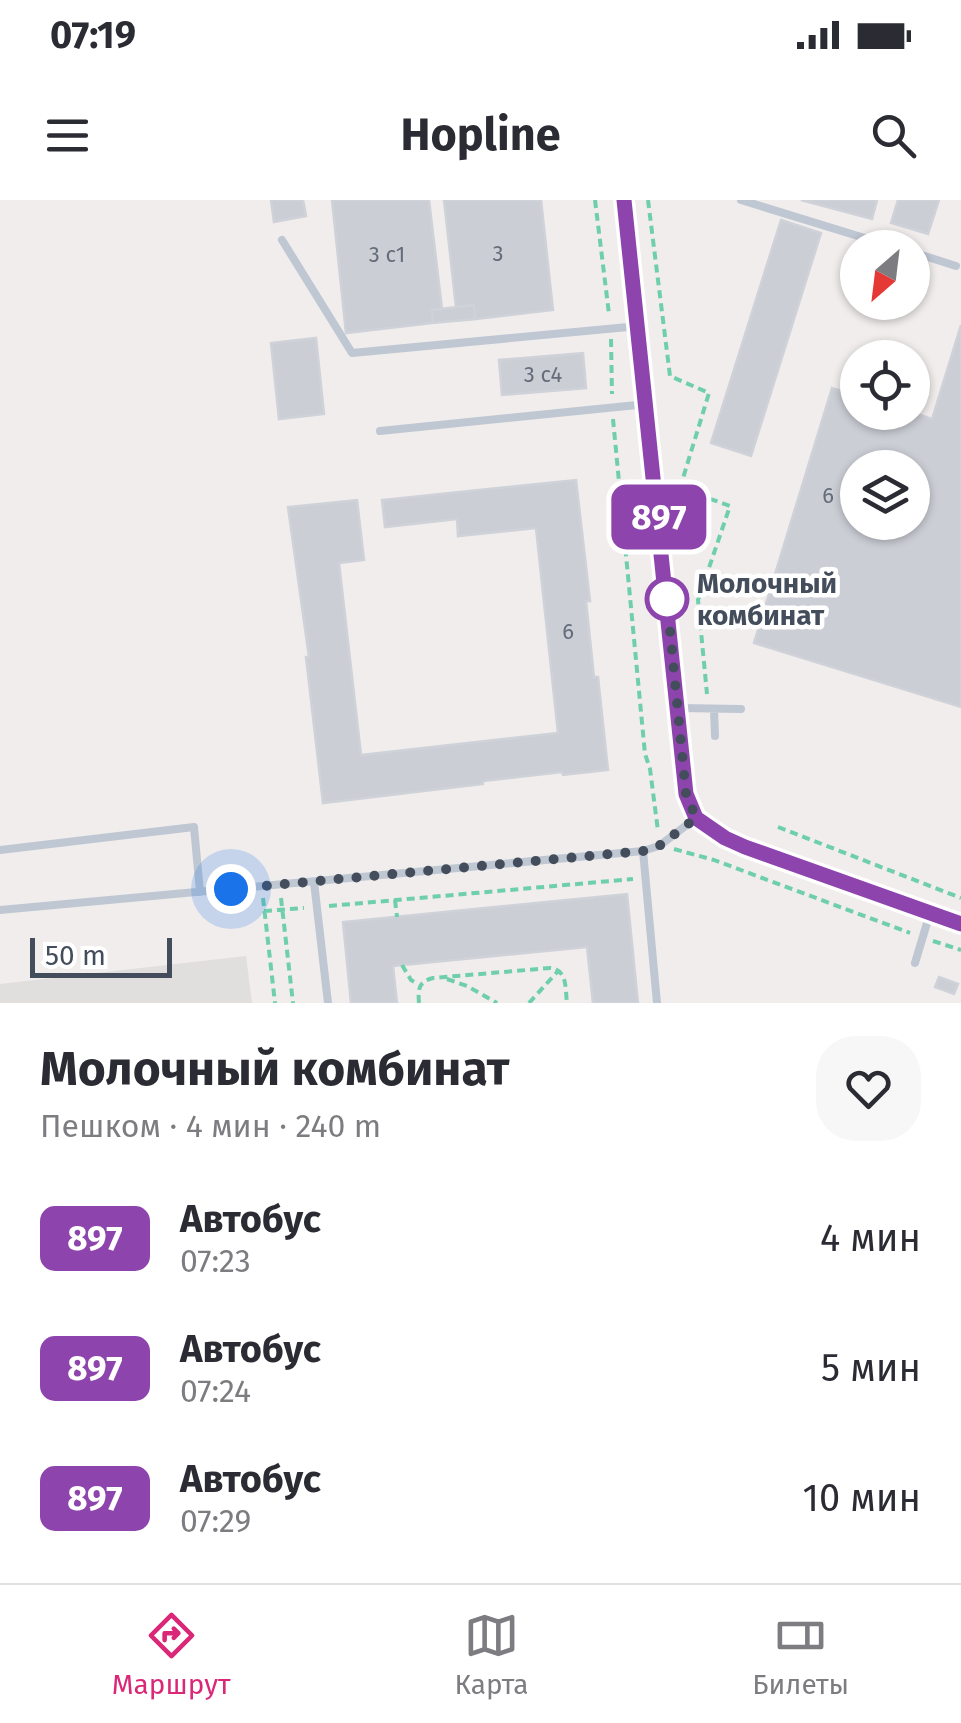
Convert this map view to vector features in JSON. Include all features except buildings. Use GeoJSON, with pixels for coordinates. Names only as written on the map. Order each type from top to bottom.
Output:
{"type":"FeatureCollection","features":[{"type":"Feature","properties":{"kind":"street"},"geometry":{"type":"LineString","coordinates":[[624,200],[686,794],[696,818],[706,828],[745,847],[961,924]]}},
{"type":"Feature","properties":{"kind":"lane"},"geometry":{"type":"LineString","coordinates":[[741,200],[840,230]]}},
{"type":"Feature","properties":{"kind":"lane"},"geometry":{"type":"LineString","coordinates":[[282,240],[352,353],[638,326]]}},
{"type":"Feature","properties":{"kind":"lane"},"geometry":{"type":"LineString","coordinates":[[930,258],[956,266]]}},
{"type":"Feature","properties":{"kind":"lane"},"geometry":{"type":"LineString","coordinates":[[380,430],[647,404]]}},
{"type":"Feature","properties":{"kind":"lane"},"geometry":{"type":"LineString","coordinates":[[678,708],[741,709]]}},
{"type":"Feature","properties":{"kind":"lane"},"geometry":{"type":"LineString","coordinates":[[711,709],[716,736]]}},
{"type":"Feature","properties":{"kind":"lane"},"geometry":{"type":"LineString","coordinates":[[0,910],[643,851],[659,846],[696,818]]}},
{"type":"Feature","properties":{"kind":"lane"},"geometry":{"type":"LineString","coordinates":[[0,850],[194,828],[200,892]]}},
{"type":"Feature","properties":{"kind":"lane"},"geometry":{"type":"LineString","coordinates":[[643,851],[658,1003]]}},
{"type":"Feature","properties":{"kind":"lane"},"geometry":{"type":"LineString","coordinates":[[314,882],[328,1003]]}},
{"type":"Feature","properties":{"kind":"lane"},"geometry":{"type":"LineString","coordinates":[[915,963],[930,913]]}},
{"type":"Feature","properties":{"kind":"path"},"geometry":{"type":"LineString","coordinates":[[594,200],[610,329],[612,408],[645,754],[659,846],[714,860],[961,950]]}},
{"type":"Feature","properties":{"kind":"path"},"geometry":{"type":"LineString","coordinates":[[648,200],[670,376],[709,393],[680,488],[730,506],[698,600],[711,709]]}},
{"type":"Feature","properties":{"kind":"path"},"geometry":{"type":"LineString","coordinates":[[778,827],[961,898]]}},
{"type":"Feature","properties":{"kind":"path"},"geometry":{"type":"LineString","coordinates":[[275,1003],[264,912],[645,878]]}},
{"type":"Feature","properties":{"kind":"path"},"geometry":{"type":"LineString","coordinates":[[280,885],[293,1003]]}},
{"type":"Feature","properties":{"kind":"path"},"geometry":{"type":"LineString","coordinates":[[395,900],[397,917]]}},
{"type":"Feature","properties":{"kind":"path"},"geometry":{"type":"LineString","coordinates":[[402,966],[420,986]]}},
{"type":"Feature","properties":{"kind":"path"},"geometry":{"type":"LineString","coordinates":[[419,1003],[424,980],[560,970]]}},
{"type":"Feature","properties":{"kind":"path"},"geometry":{"type":"LineString","coordinates":[[529,1003],[560,970]]}},
{"type":"Feature","properties":{"kind":"path"},"geometry":{"type":"LineString","coordinates":[[560,970],[566,1003]]}},
{"type":"Feature","properties":{"kind":"path"},"geometry":{"type":"LineString","coordinates":[[443,977],[496,1003]]}},
{"type":"Feature","properties":{"kind":"shaded area"},"geometry":{"type":"Polygon","coordinates":[[[246,956],[252,1003],[0,1003],[0,984],[246,956]]]}},
{"type":"Feature","properties":{"kind":"bus line","name":"897"},"geometry":{"type":"LineString","coordinates":[[624,200],[686,794],[696,818],[706,828],[745,847],[961,924]]}},
{"type":"Feature","properties":{"kind":"place","name":"Молочный комбинат"},"geometry":{"type":"Point","coordinates":[667,599]}},
{"type":"Feature","properties":{"kind":"route"},"geometry":{"type":"LineString","coordinates":[[231,889],[643,851],[659,846],[696,818],[686,794],[667,599]]}}]}
